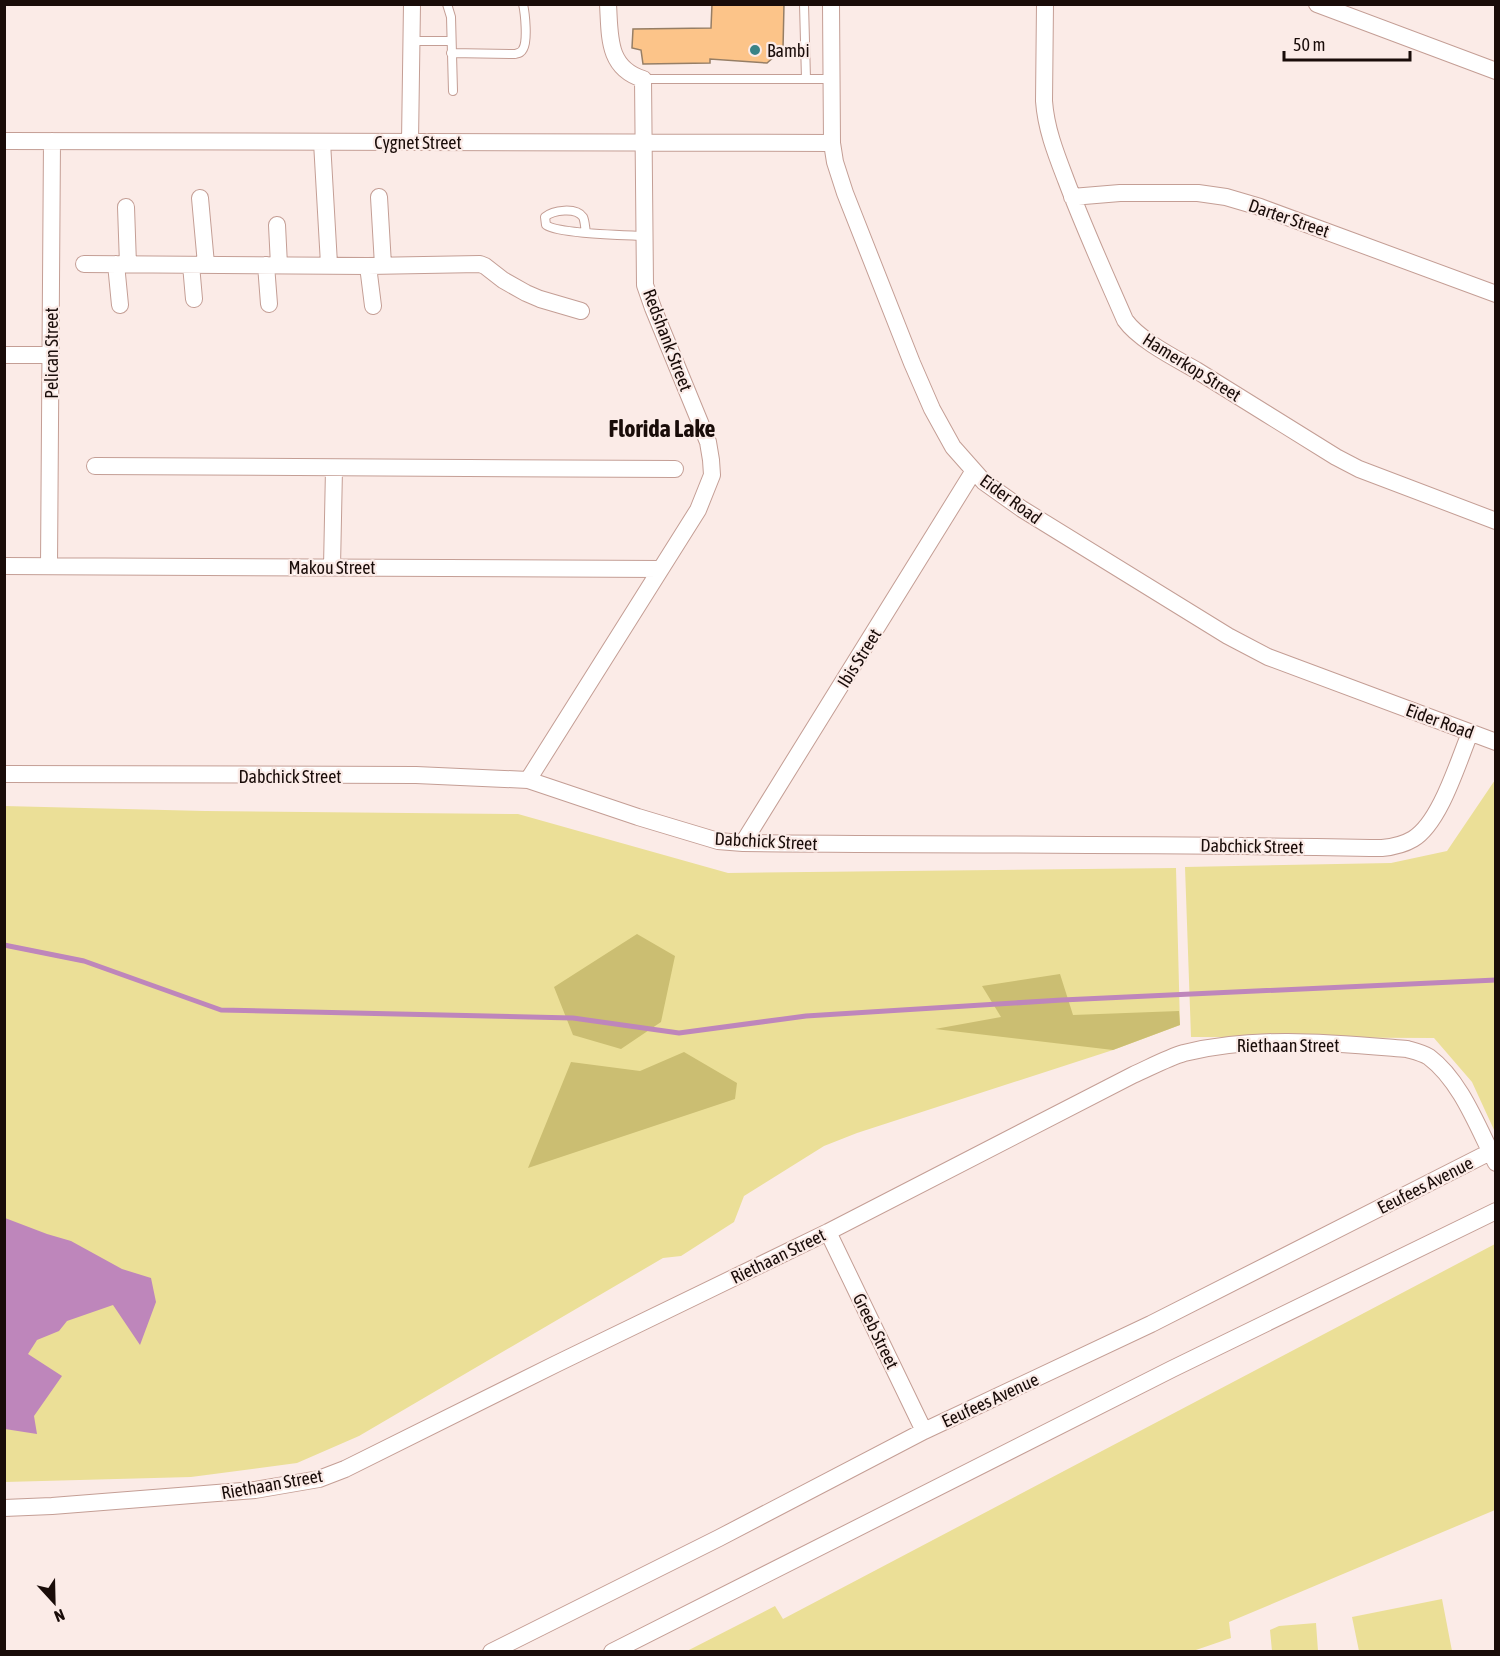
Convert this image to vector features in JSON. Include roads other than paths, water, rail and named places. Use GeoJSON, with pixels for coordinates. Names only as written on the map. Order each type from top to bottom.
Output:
{"type":"FeatureCollection","features":[{"type":"Feature","properties":{"kind":"street"},"geometry":{"type":"LineString","coordinates":[[410,141],[412,4]]}},
{"type":"Feature","properties":{"kind":"street"},"geometry":{"type":"LineString","coordinates":[[608,4],[614,56],[621,67],[643,79]]}},
{"type":"Feature","properties":{"kind":"street","name":"Eider Road"},"geometry":{"type":"LineString","coordinates":[[831,4],[832,143],[835,162],[845,194],[912,363],[943,432],[973,472],[1022,509],[1255,651],[1496,742]]}},
{"type":"Feature","properties":{"kind":"street","name":"Hamerkop Street"},"geometry":{"type":"LineString","coordinates":[[1045,4],[1044,101],[1049,133],[1072,197],[1125,320],[1134,331],[1336,457],[1359,469],[1496,520]]}},
{"type":"Feature","properties":{"kind":"street"},"geometry":{"type":"LineString","coordinates":[[1317,4],[1496,71]]}},
{"type":"Feature","properties":{"kind":"street","name":"Redshank Street"},"geometry":{"type":"LineString","coordinates":[[528,780],[698,510],[712,475],[708,442],[645,285],[643,79]]}},
{"type":"Feature","properties":{"kind":"street","name":"Cygnet Street"},"geometry":{"type":"LineString","coordinates":[[4,141],[832,143]]}},
{"type":"Feature","properties":{"kind":"street","name":"Pelican Street"},"geometry":{"type":"LineString","coordinates":[[49,566],[52,141]]}},
{"type":"Feature","properties":{"kind":"street"},"geometry":{"type":"LineString","coordinates":[[322,142],[329,264]]}},
{"type":"Feature","properties":{"kind":"street","name":"Darter Street"},"geometry":{"type":"LineString","coordinates":[[1072,197],[1120,193],[1198,193],[1226,197],[1260,207],[1496,294]]}},
{"type":"Feature","properties":{"kind":"street"},"geometry":{"type":"LineString","coordinates":[[373,306],[379,197]]}},
{"type":"Feature","properties":{"kind":"street"},"geometry":{"type":"LineString","coordinates":[[194,299],[198,265],[200,198]]}},
{"type":"Feature","properties":{"kind":"street"},"geometry":{"type":"LineString","coordinates":[[120,305],[126,207]]}},
{"type":"Feature","properties":{"kind":"street"},"geometry":{"type":"LineString","coordinates":[[269,304],[277,225]]}},
{"type":"Feature","properties":{"kind":"street"},"geometry":{"type":"LineString","coordinates":[[84,264],[376,266],[480,264],[509,284],[533,296],[581,311]]}},
{"type":"Feature","properties":{"kind":"street"},"geometry":{"type":"LineString","coordinates":[[4,355],[51,355]]}},
{"type":"Feature","properties":{"kind":"street"},"geometry":{"type":"LineString","coordinates":[[95,466],[675,469]]}},
{"type":"Feature","properties":{"kind":"street"},"geometry":{"type":"LineString","coordinates":[[332,567],[334,469]]}},
{"type":"Feature","properties":{"kind":"street","name":"Ibis Street"},"geometry":{"type":"LineString","coordinates":[[743,843],[973,472]]}},
{"type":"Feature","properties":{"kind":"street","name":"Makou Street"},"geometry":{"type":"LineString","coordinates":[[4,566],[660,569]]}},
{"type":"Feature","properties":{"kind":"street","name":"Dabchick Street"},"geometry":{"type":"LineString","coordinates":[[4,774],[416,775],[528,780],[718,841],[743,843],[1107,844],[1382,848],[1397,846],[1413,839],[1426,829],[1439,807],[1470,732]]}},
{"type":"Feature","properties":{"kind":"street","name":"Riethaan Street"},"geometry":{"type":"LineString","coordinates":[[4,1508],[216,1494],[279,1487],[319,1479],[345,1469],[828,1232],[1133,1075],[1182,1054],[1240,1043],[1281,1042],[1407,1049],[1427,1056],[1443,1069],[1459,1090],[1493,1157]]}},
{"type":"Feature","properties":{"kind":"street","name":"Eeufees Avenue"},"geometry":{"type":"LineString","coordinates":[[491,1652],[719,1538],[924,1431],[1151,1324],[1493,1157]]}},
{"type":"Feature","properties":{"kind":"street"},"geometry":{"type":"LineString","coordinates":[[612,1652],[1172,1369],[1496,1211]]}},
{"type":"Feature","properties":{"kind":"street","name":"Greeb Street"},"geometry":{"type":"LineString","coordinates":[[828,1232],[924,1431]]}},
{"type":"Feature","properties":{"kind":"lane"},"geometry":{"type":"LineString","coordinates":[[447,4],[451,17],[453,91]]}},
{"type":"Feature","properties":{"kind":"lane"},"geometry":{"type":"LineString","coordinates":[[451,53],[515,54],[521,52],[525,46],[523,4]]}},
{"type":"Feature","properties":{"kind":"lane"},"geometry":{"type":"LineString","coordinates":[[804,4],[806,79]]}},
{"type":"Feature","properties":{"kind":"lane"},"geometry":{"type":"LineString","coordinates":[[412,40],[451,41]]}},
{"type":"Feature","properties":{"kind":"lane"},"geometry":{"type":"LineString","coordinates":[[643,79],[832,79]]}},
{"type":"Feature","properties":{"kind":"lane"},"geometry":{"type":"LineString","coordinates":[[586,232],[583,217],[579,213],[552,212],[545,217],[546,225],[554,230],[644,236]]}},
{"type":"Feature","properties":{"kind":"waterway"},"geometry":{"type":"LineString","coordinates":[[4,945],[84,961],[221,1010],[573,1018],[679,1033],[806,1016],[1062,1000],[1496,980]]}},
{"type":"Feature","properties":{"kind":"place","name":"Bambi"},"geometry":{"type":"Point","coordinates":[755,50]}},
{"type":"Feature","properties":{"kind":"district","name":"Florida Lake"},"geometry":{"type":"Point","coordinates":[662,428]}}]}
